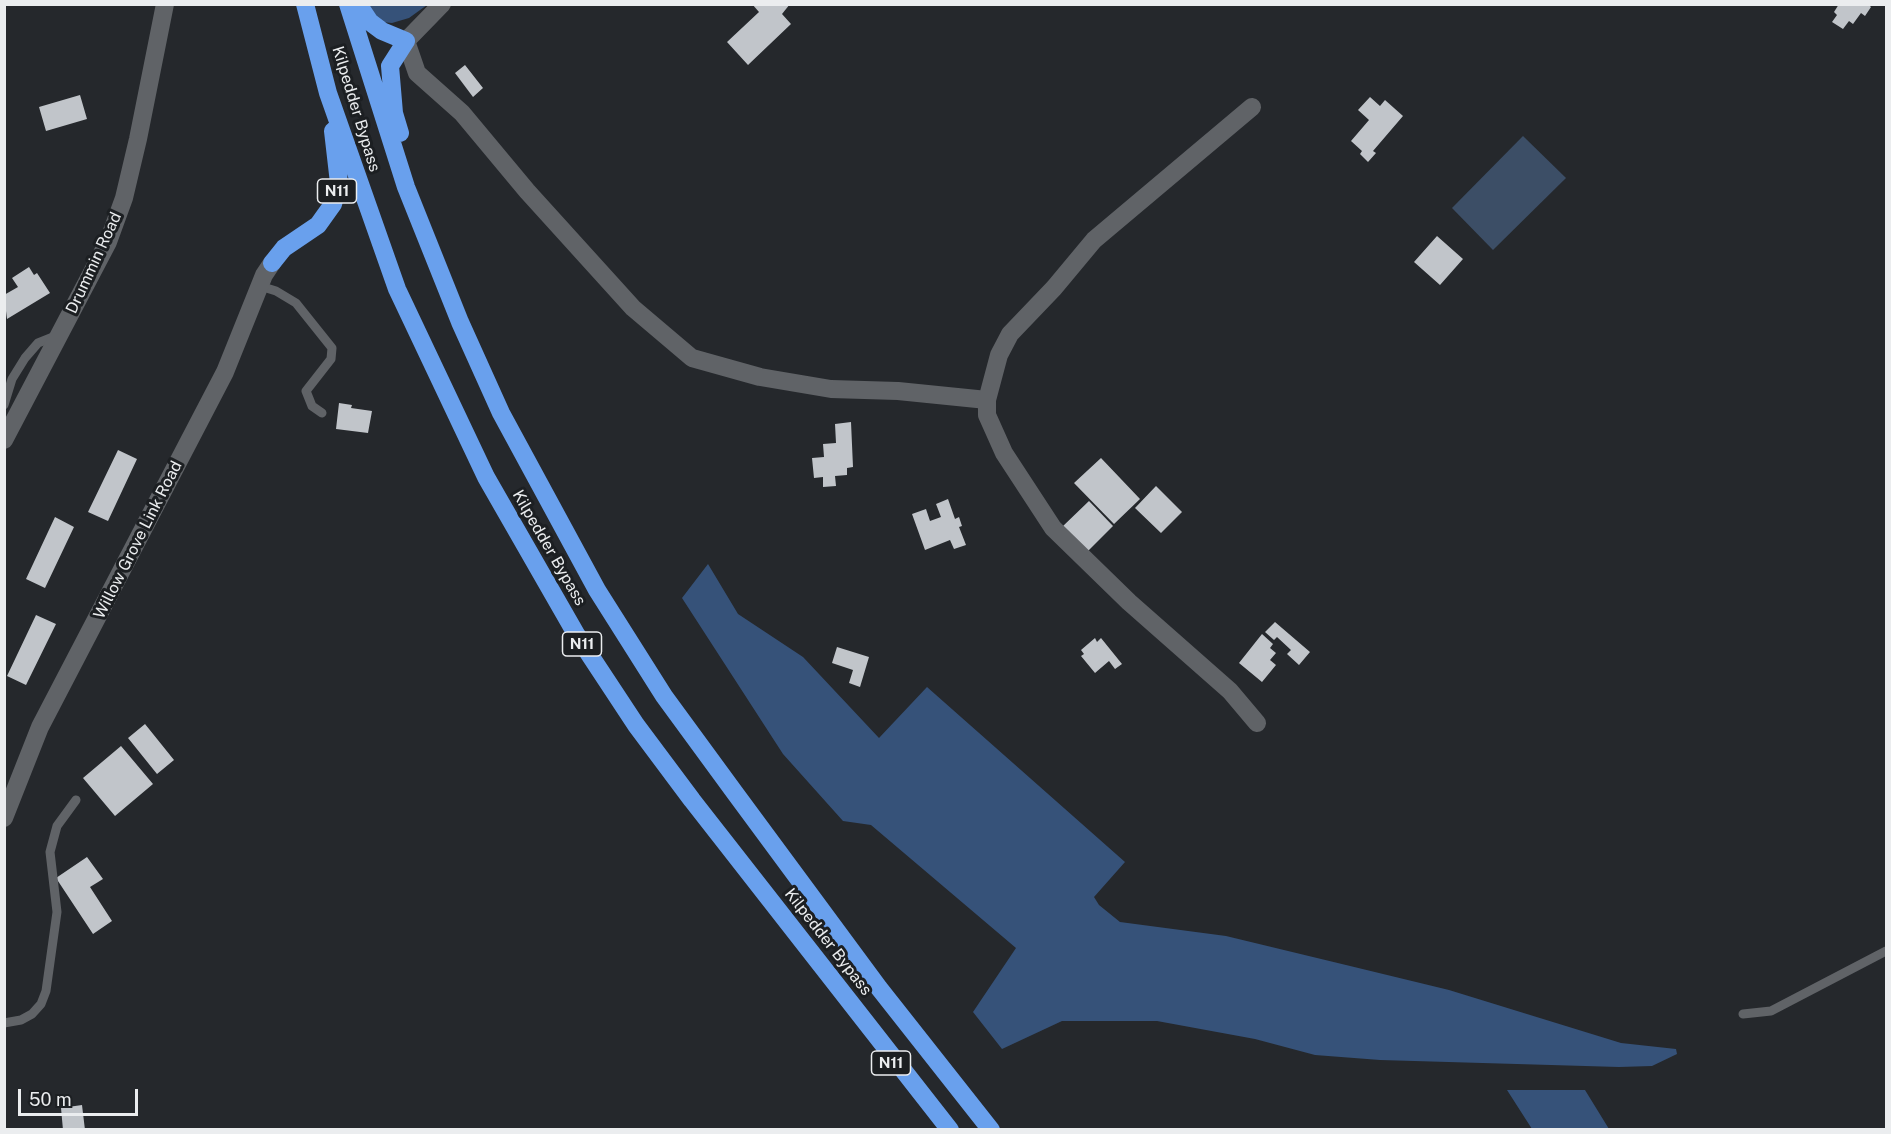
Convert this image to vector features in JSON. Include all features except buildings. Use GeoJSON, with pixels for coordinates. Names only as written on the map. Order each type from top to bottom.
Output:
{"type":"FeatureCollection","features":[{"type":"Feature","properties":{"kind":"highway","name":"Kilpedder Bypass"},"geometry":{"type":"LineString","coordinates":[[305,4],[328,93],[397,290],[486,477],[570,624],[664,762],[950,1130]]}},
{"type":"Feature","properties":{"kind":"highway","name":"Kilpedder Bypass"},"geometry":{"type":"LineString","coordinates":[[348,4],[406,187],[460,322],[501,413],[617,625],[664,696],[879,988],[990,1127]]}},
{"type":"Feature","properties":{"kind":"highway"},"geometry":{"type":"LineString","coordinates":[[358,4],[370,22],[382,31],[406,40]]}},
{"type":"Feature","properties":{"kind":"highway","name":"N11"},"geometry":{"type":"LineString","coordinates":[[406,40],[390,66],[394,113],[408,161],[406,187]]}},
{"type":"Feature","properties":{"kind":"highway","name":"N11"},"geometry":{"type":"LineString","coordinates":[[272,263],[284,248],[318,225],[333,204],[339,183],[328,93]]}},
{"type":"Feature","properties":{"kind":"highway","name":"N11"},"geometry":{"type":"LineString","coordinates":[[846,998],[936,1130]]}},
{"type":"Feature","properties":{"kind":"street","name":"Drummin Road"},"geometry":{"type":"LineString","coordinates":[[4,440],[108,242],[124,198],[165,4]]}},
{"type":"Feature","properties":{"kind":"street"},"geometry":{"type":"LineString","coordinates":[[442,4],[406,40],[417,72],[462,113],[527,191],[633,309],[692,358],[760,377],[831,389],[898,391],[987,400]]}},
{"type":"Feature","properties":{"kind":"street"},"geometry":{"type":"LineString","coordinates":[[1252,107],[1094,240],[1054,288],[1010,333],[999,355],[987,400],[987,415],[1004,453],[1053,528],[1129,602],[1230,691],[1257,723]]}},
{"type":"Feature","properties":{"kind":"street","name":"Willow Grove Link Road"},"geometry":{"type":"LineString","coordinates":[[4,818],[40,727],[225,372],[260,286],[272,263]]}},
{"type":"Feature","properties":{"kind":"lane"},"geometry":{"type":"LineString","coordinates":[[260,286],[276,291],[296,303],[332,348],[331,359],[306,391],[312,406],[322,413]]}},
{"type":"Feature","properties":{"kind":"lane"},"geometry":{"type":"LineString","coordinates":[[4,405],[12,379],[25,358],[38,344],[61,334]]}},
{"type":"Feature","properties":{"kind":"lane"},"geometry":{"type":"LineString","coordinates":[[4,1023],[21,1020],[32,1014],[41,1004],[46,991],[57,912],[50,852],[57,826],[76,800]]}},
{"type":"Feature","properties":{"kind":"lane"},"geometry":{"type":"LineString","coordinates":[[1743,1014],[1771,1011],[1887,951]]}},
{"type":"Feature","properties":{"kind":"shaded area"},"geometry":{"type":"Polygon","coordinates":[[[366,5],[427,5],[409,18],[392,23],[381,22],[366,5]]]}},
{"type":"Feature","properties":{"kind":"shaded area"},"geometry":{"type":"Polygon","coordinates":[[[1523,136],[1566,178],[1493,250],[1452,208],[1523,136]]]}},
{"type":"Feature","properties":{"kind":"shaded area"},"geometry":{"type":"Polygon","coordinates":[[[708,564],[738,614],[803,657],[879,738],[927,687],[1125,862],[1094,897],[1099,905],[1120,922],[1226,936],[1449,990],[1621,1043],[1676,1049],[1677,1054],[1652,1066],[1619,1067],[1380,1060],[1315,1055],[1255,1039],[1157,1021],[1062,1021],[1002,1049],[973,1012],[1016,948],[871,825],[843,821],[783,754],[682,598],[708,564]]]}},
{"type":"Feature","properties":{"kind":"shaded area"},"geometry":{"type":"Polygon","coordinates":[[[1507,1090],[1585,1090],[1609,1129],[1532,1129],[1507,1090]]]}}]}
